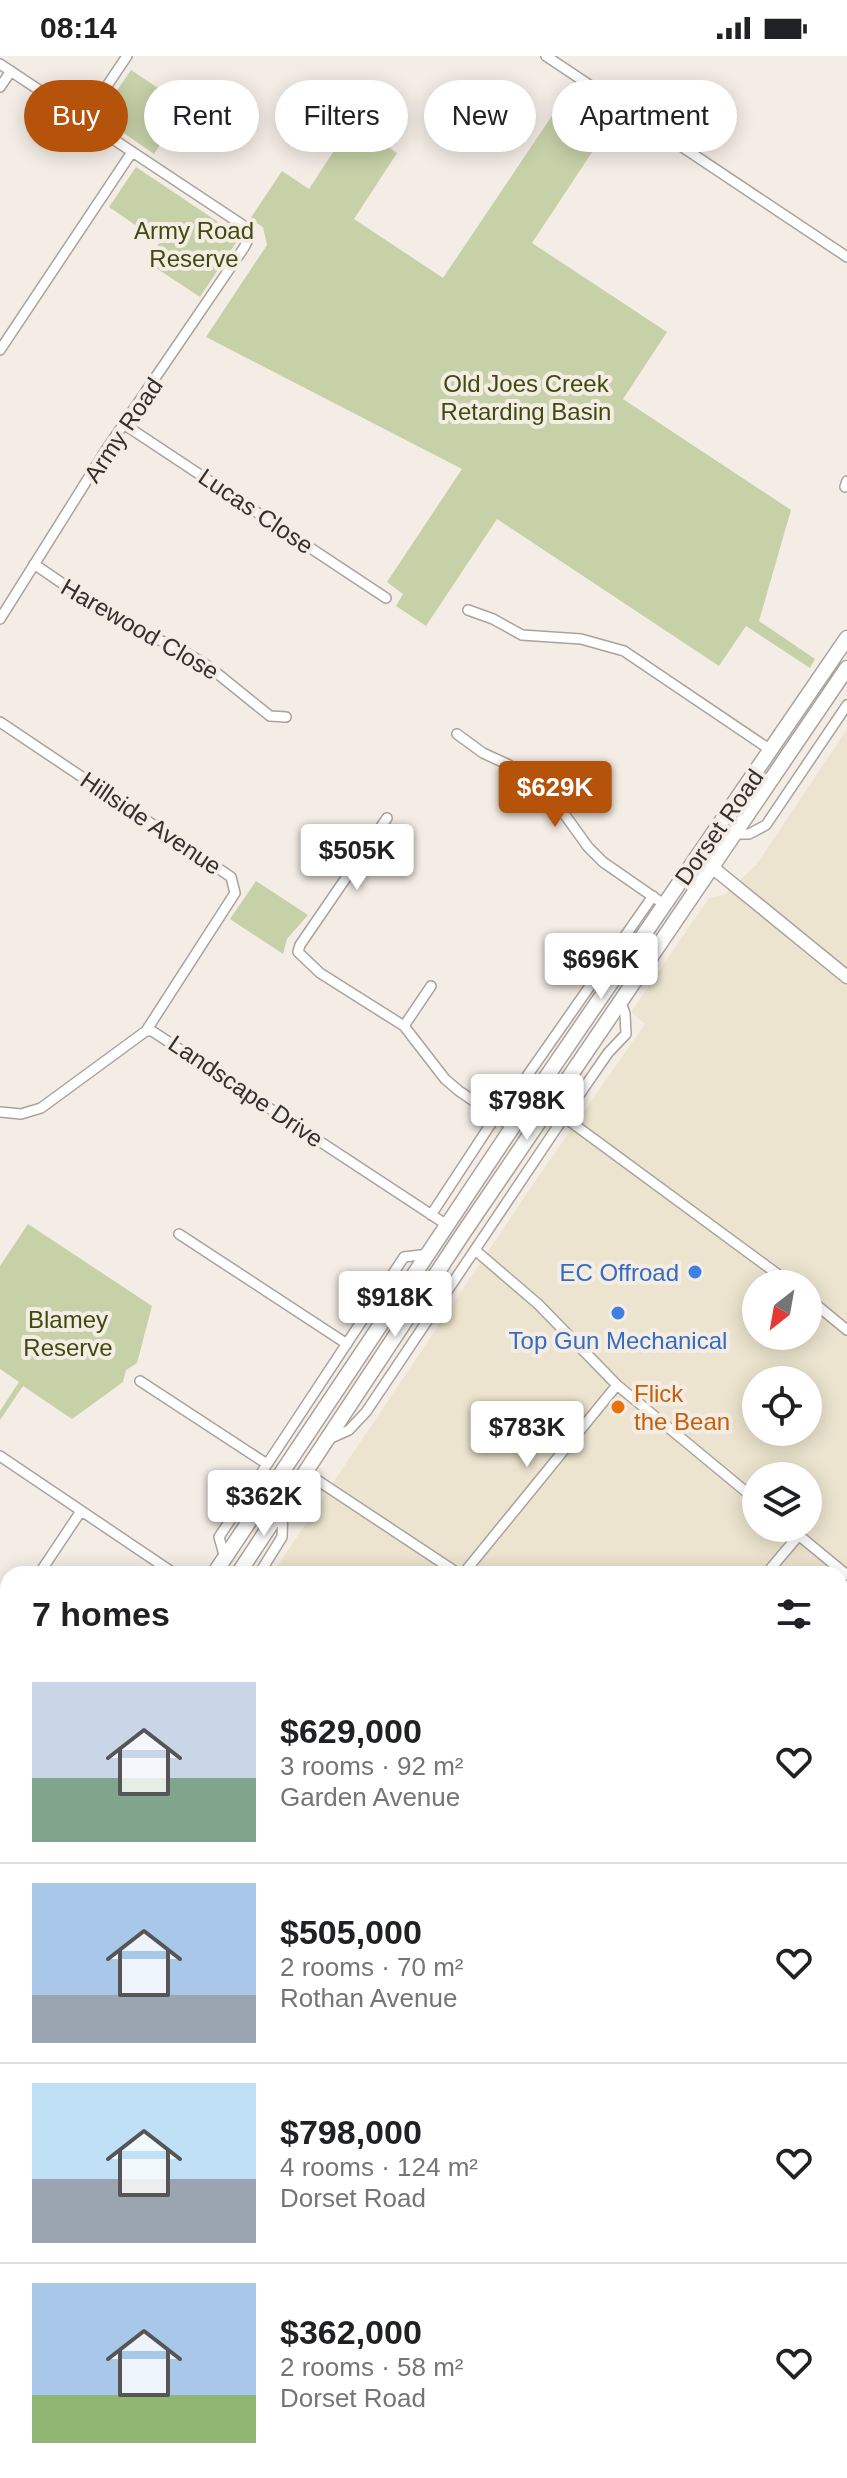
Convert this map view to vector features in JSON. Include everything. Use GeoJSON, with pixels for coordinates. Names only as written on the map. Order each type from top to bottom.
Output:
{"type":"FeatureCollection","features":[{"type":"Feature","properties":{"kind":"main road","name":"Dorset Road"},"geometry":{"type":"LineString","coordinates":[[220,1566],[601,998],[659,900],[698,857],[847,638]]}},
{"type":"Feature","properties":{"kind":"main road","name":"Dorset Road"},"geometry":{"type":"LineString","coordinates":[[243,1566],[462,1235],[847,668]]}},
{"type":"Feature","properties":{"kind":"main road"},"geometry":{"type":"LineString","coordinates":[[698,857],[847,977]]}},
{"type":"Feature","properties":{"kind":"main road"},"geometry":{"type":"LineString","coordinates":[[601,998],[621,1002]]}},
{"type":"Feature","properties":{"kind":"main road"},"geometry":{"type":"LineString","coordinates":[[447,1225],[462,1235]]}},
{"type":"Feature","properties":{"kind":"street"},"geometry":{"type":"LineString","coordinates":[[111,80],[127,56]]}},
{"type":"Feature","properties":{"kind":"street"},"geometry":{"type":"LineString","coordinates":[[546,56],[847,257]]}},
{"type":"Feature","properties":{"kind":"street"},"geometry":{"type":"LineString","coordinates":[[0,64],[24,80]]}},
{"type":"Feature","properties":{"kind":"street"},"geometry":{"type":"LineString","coordinates":[[0,87],[11,71]]}},
{"type":"Feature","properties":{"kind":"street"},"geometry":{"type":"LineString","coordinates":[[0,350],[132,152],[128,149]]}},
{"type":"Feature","properties":{"kind":"street","name":"Army Road"},"geometry":{"type":"LineString","coordinates":[[1,614],[248,241],[249,233],[244,226],[132,152]]}},
{"type":"Feature","properties":{"kind":"street","name":"Lucas Close"},"geometry":{"type":"LineString","coordinates":[[125,425],[386,598]]}},
{"type":"Feature","properties":{"kind":"street","name":"Harewood Close"},"geometry":{"type":"LineString","coordinates":[[34,564],[111,617],[208,666],[270,716],[286,717]]}},
{"type":"Feature","properties":{"kind":"street"},"geometry":{"type":"LineString","coordinates":[[468,610],[522,635],[581,639],[624,651],[772,751]]}},
{"type":"Feature","properties":{"kind":"street"},"geometry":{"type":"LineString","coordinates":[[736,834],[749,834],[766,825],[847,705]]}},
{"type":"Feature","properties":{"kind":"street","name":"Hillside Avenue"},"geometry":{"type":"LineString","coordinates":[[0,722],[231,877],[235,884],[235,893],[146,1031]]}},
{"type":"Feature","properties":{"kind":"street"},"geometry":{"type":"LineString","coordinates":[[457,734],[483,753],[509,765],[534,791],[565,815],[603,862],[659,900],[527,1076],[530,1101]]}},
{"type":"Feature","properties":{"kind":"street"},"geometry":{"type":"LineString","coordinates":[[387,818],[298,952],[320,973],[404,1026],[445,1079],[512,1127]]}},
{"type":"Feature","properties":{"kind":"street"},"geometry":{"type":"LineString","coordinates":[[404,1026],[431,986]]}},
{"type":"Feature","properties":{"kind":"street"},"geometry":{"type":"LineString","coordinates":[[326,1440],[349,1430],[366,1412],[608,1053],[626,1034],[621,1002]]}},
{"type":"Feature","properties":{"kind":"street","name":"Landscape Drive"},"geometry":{"type":"LineString","coordinates":[[0,1112],[21,1114],[41,1108],[146,1031],[158,1032],[447,1225]]}},
{"type":"Feature","properties":{"kind":"street"},"geometry":{"type":"LineString","coordinates":[[431,1215],[496,1116]]}},
{"type":"Feature","properties":{"kind":"street"},"geometry":{"type":"LineString","coordinates":[[564,1117],[772,1270]]}},
{"type":"Feature","properties":{"kind":"street"},"geometry":{"type":"LineString","coordinates":[[179,1234],[347,1344]]}},
{"type":"Feature","properties":{"kind":"street"},"geometry":{"type":"LineString","coordinates":[[475,1250],[538,1304],[617,1385],[742,1488]]}},
{"type":"Feature","properties":{"kind":"street"},"geometry":{"type":"LineString","coordinates":[[225,1558],[219,1537],[404,1257],[429,1254]]}},
{"type":"Feature","properties":{"kind":"street"},"geometry":{"type":"LineString","coordinates":[[822,1309],[847,1330]]}},
{"type":"Feature","properties":{"kind":"street"},"geometry":{"type":"LineString","coordinates":[[330,1401],[334,1364]]}},
{"type":"Feature","properties":{"kind":"street"},"geometry":{"type":"LineString","coordinates":[[140,1381],[267,1464]]}},
{"type":"Feature","properties":{"kind":"street"},"geometry":{"type":"LineString","coordinates":[[468,1566],[617,1385]]}},
{"type":"Feature","properties":{"kind":"street"},"geometry":{"type":"LineString","coordinates":[[0,1456],[163,1566]]}},
{"type":"Feature","properties":{"kind":"street"},"geometry":{"type":"LineString","coordinates":[[305,1472],[449,1566]]}},
{"type":"Feature","properties":{"kind":"street"},"geometry":{"type":"LineString","coordinates":[[264,1566],[282,1537],[283,1505]]}},
{"type":"Feature","properties":{"kind":"street"},"geometry":{"type":"LineString","coordinates":[[44,1566],[81,1511]]}},
{"type":"Feature","properties":{"kind":"street"},"geometry":{"type":"LineString","coordinates":[[772,1566],[788,1542]]}},
{"type":"Feature","properties":{"kind":"street"},"geometry":{"type":"LineString","coordinates":[[807,1542],[836,1566]]}},
{"type":"Feature","properties":{"kind":"shaded area"},"geometry":{"type":"Polygon","coordinates":[[[847,729],[847,1566],[277,1566],[529,1190],[645,1024],[631,1012],[709,898],[724,895],[756,865],[847,729]]]}},
{"type":"Feature","properties":{"kind":"green space"},"geometry":{"type":"Polygon","coordinates":[[[131,70],[146,80],[144,147],[128,136],[128,80],[124,80],[131,70]]]}},
{"type":"Feature","properties":{"kind":"green space","name":"Old Joes Creek Retarding Basin"},"geometry":{"type":"Polygon","coordinates":[[[552,116],[552,152],[592,152],[532,243],[667,332],[623,399],[791,510],[759,621],[815,659],[810,668],[746,626],[719,666],[497,519],[426,626],[396,606],[403,594],[387,582],[462,469],[206,337],[267,245],[263,227],[250,219],[282,171],[309,189],[333,152],[396,152],[354,219],[443,278],[528,152],[536,152],[536,140],[552,116]]]}},
{"type":"Feature","properties":{"kind":"green space","name":"Army Road Reserve"},"geometry":{"type":"Polygon","coordinates":[[[136,167],[236,234],[237,241],[200,297],[147,262],[160,242],[109,207],[136,167]]]}},
{"type":"Feature","properties":{"kind":"green space"},"geometry":{"type":"Polygon","coordinates":[[[256,881],[308,915],[287,939],[283,954],[230,919],[256,881]]]}},
{"type":"Feature","properties":{"kind":"green space","name":"Blamey Reserve"},"geometry":{"type":"Polygon","coordinates":[[[28,1224],[152,1306],[137,1363],[126,1370],[123,1382],[72,1419],[23,1386],[0,1420],[0,1411],[19,1382],[0,1369],[0,1266],[28,1224]]]}},
{"type":"Feature","properties":{"kind":"place","name":"EC Offroad"},"geometry":{"type":"Point","coordinates":[695,1272]}},
{"type":"Feature","properties":{"kind":"place","name":"Top Gun Mechanical"},"geometry":{"type":"Point","coordinates":[618,1313]}},
{"type":"Feature","properties":{"kind":"place","name":"Flick the Bean"},"geometry":{"type":"Point","coordinates":[618,1407]}}]}
